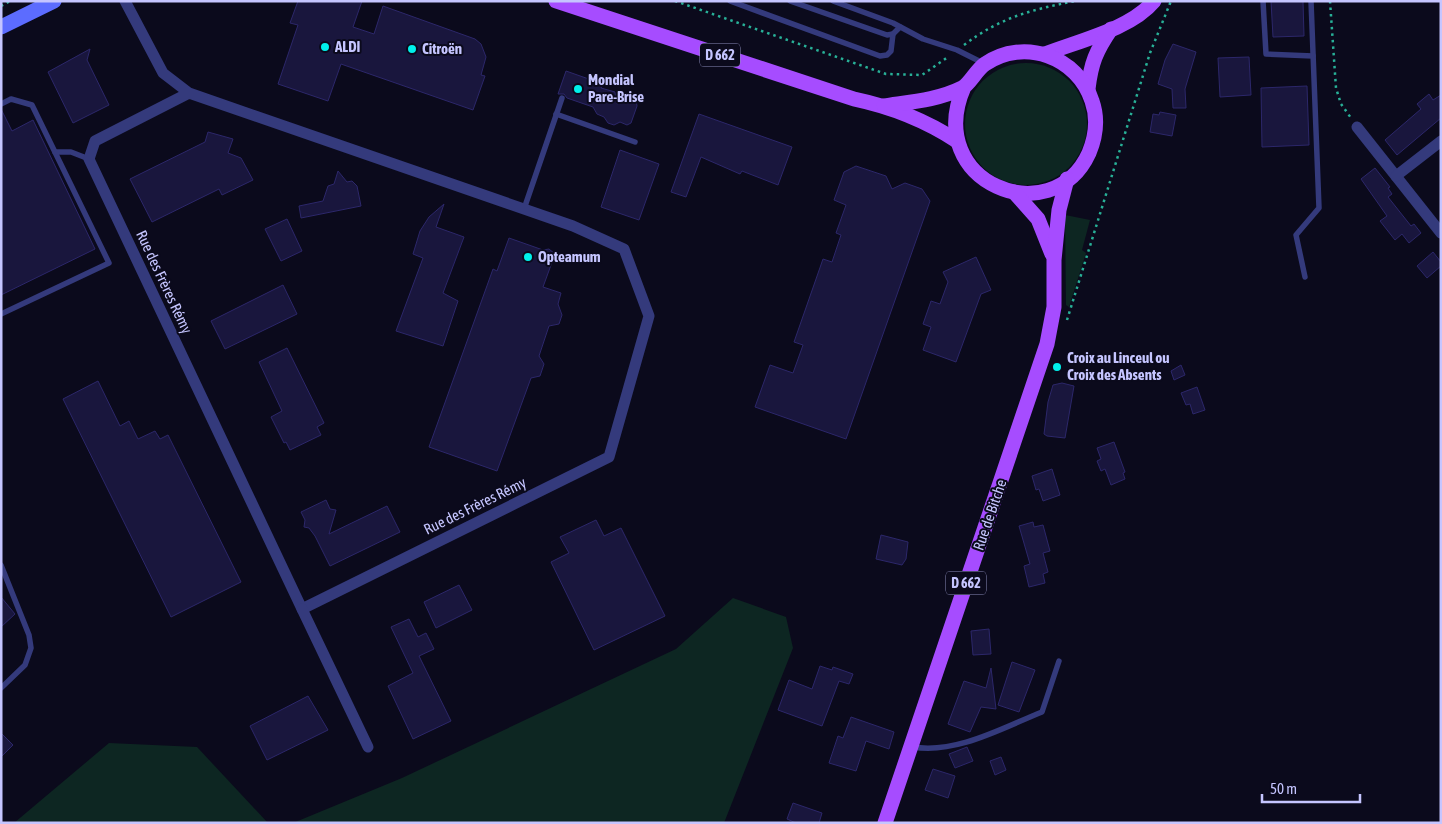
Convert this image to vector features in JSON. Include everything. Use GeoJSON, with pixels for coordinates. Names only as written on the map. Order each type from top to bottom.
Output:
{"type":"FeatureCollection","features":[{"type":"Feature","properties":{"kind":"main road","name":"D 662"},"geometry":{"type":"LineString","coordinates":[[556,1],[854,99],[884,106],[933,126],[957,141]]}},
{"type":"Feature","properties":{"kind":"main road"},"geometry":{"type":"LineString","coordinates":[[1045,54],[1132,19],[1154,1]]}},
{"type":"Feature","properties":{"kind":"main road"},"geometry":{"type":"LineString","coordinates":[[1088,89],[1091,68],[1097,49],[1111,29]]}},
{"type":"Feature","properties":{"kind":"main road"},"geometry":{"type":"LineString","coordinates":[[1014,52],[1045,54],[1070,67],[1088,89],[1096,116],[1095,131],[1086,158],[1067,179],[1042,191],[1014,192],[989,183],[978,175],[962,154],[957,141],[955,113],[964,87],[985,64],[1014,52]]}},
{"type":"Feature","properties":{"kind":"main road","name":"D 662"},"geometry":{"type":"LineString","coordinates":[[884,106],[922,100],[964,87]]}},
{"type":"Feature","properties":{"kind":"main road","name":"D 662"},"geometry":{"type":"LineString","coordinates":[[1054,260],[1059,210],[1067,179]]}},
{"type":"Feature","properties":{"kind":"main road","name":"D 662"},"geometry":{"type":"LineString","coordinates":[[1014,192],[1038,219],[1054,260]]}},
{"type":"Feature","properties":{"kind":"main road","name":"Rue de Bitche"},"geometry":{"type":"LineString","coordinates":[[885,823],[1047,344],[1054,307],[1054,260]]}},
{"type":"Feature","properties":{"kind":"street"},"geometry":{"type":"LineString","coordinates":[[1,27],[54,1]]}},
{"type":"Feature","properties":{"kind":"street","name":"Rue des Frères Rémy"},"geometry":{"type":"LineString","coordinates":[[89,159],[302,609],[609,457],[649,316],[624,249],[573,226],[189,93],[163,73],[125,1]]}},
{"type":"Feature","properties":{"kind":"street"},"geometry":{"type":"LineString","coordinates":[[89,159],[96,141],[189,93]]}},
{"type":"Feature","properties":{"kind":"street"},"geometry":{"type":"LineString","coordinates":[[1357,127],[1441,233]]}},
{"type":"Feature","properties":{"kind":"street"},"geometry":{"type":"LineString","coordinates":[[1396,176],[1441,141]]}},
{"type":"Feature","properties":{"kind":"street"},"geometry":{"type":"LineString","coordinates":[[302,609],[368,747]]}},
{"type":"Feature","properties":{"kind":"lane"},"geometry":{"type":"LineString","coordinates":[[730,1],[880,56],[887,55],[892,51],[893,34],[900,27]]}},
{"type":"Feature","properties":{"kind":"lane"},"geometry":{"type":"LineString","coordinates":[[790,1],[876,32],[893,34]]}},
{"type":"Feature","properties":{"kind":"lane"},"geometry":{"type":"LineString","coordinates":[[833,1],[900,27],[923,39],[957,50],[985,64]]}},
{"type":"Feature","properties":{"kind":"lane"},"geometry":{"type":"LineString","coordinates":[[1263,1],[1266,54],[1313,56]]}},
{"type":"Feature","properties":{"kind":"lane"},"geometry":{"type":"LineString","coordinates":[[1305,277],[1296,235],[1319,208],[1311,1]]}},
{"type":"Feature","properties":{"kind":"lane"},"geometry":{"type":"LineString","coordinates":[[524,209],[562,98]]}},
{"type":"Feature","properties":{"kind":"lane"},"geometry":{"type":"LineString","coordinates":[[1,104],[11,99],[32,105],[109,263],[1,314]]}},
{"type":"Feature","properties":{"kind":"lane"},"geometry":{"type":"LineString","coordinates":[[556,114],[635,142]]}},
{"type":"Feature","properties":{"kind":"lane"},"geometry":{"type":"LineString","coordinates":[[55,152],[71,152],[89,159]]}},
{"type":"Feature","properties":{"kind":"lane"},"geometry":{"type":"LineString","coordinates":[[1,565],[29,635],[31,648],[25,665],[1,688]]}},
{"type":"Feature","properties":{"kind":"lane"},"geometry":{"type":"LineString","coordinates":[[911,746],[930,749],[969,741],[1042,712],[1059,661]]}},
{"type":"Feature","properties":{"kind":"path"},"geometry":{"type":"LineString","coordinates":[[1,6],[10,1]]}},
{"type":"Feature","properties":{"kind":"path"},"geometry":{"type":"LineString","coordinates":[[1062,326],[1067,320],[1150,53],[1171,1]]}},
{"type":"Feature","properties":{"kind":"path"},"geometry":{"type":"LineString","coordinates":[[1330,1],[1336,88],[1341,104],[1357,127]]}},
{"type":"Feature","properties":{"kind":"green space"},"geometry":{"type":"Polygon","coordinates":[[[1026,63],[1038,64],[1049,68],[1060,73],[1069,81],[1077,90],[1082,101],[1086,112],[1086,136],[1082,147],[1077,158],[1069,167],[1060,175],[1049,180],[1038,184],[1026,185],[1014,184],[1003,180],[992,175],[983,167],[975,158],[970,147],[966,136],[965,124],[966,112],[970,101],[975,90],[983,81],[992,73],[1003,68],[1014,64],[1026,63]]]}},
{"type":"Feature","properties":{"kind":"green space"},"geometry":{"type":"Polygon","coordinates":[[[1065,215],[1090,220],[1082,250],[1086,253],[1069,307],[1066,305],[1065,215]]]}},
{"type":"Feature","properties":{"kind":"green space"},"geometry":{"type":"Polygon","coordinates":[[[733,598],[786,617],[793,648],[724,823],[293,823],[402,778],[676,649],[733,598]]]}},
{"type":"Feature","properties":{"kind":"green space"},"geometry":{"type":"Polygon","coordinates":[[[109,743],[197,747],[268,823],[14,823],[109,743]]]}},
{"type":"Feature","properties":{"kind":"building"},"geometry":{"type":"Polygon","coordinates":[[[298,1],[362,1],[353,27],[374,34],[383,6],[475,39],[481,44],[486,57],[481,75],[485,76],[473,110],[341,64],[328,101],[278,84],[298,25],[290,23],[298,1]]]}},
{"type":"Feature","properties":{"kind":"building"},"geometry":{"type":"Polygon","coordinates":[[[1271,1],[1303,1],[1304,36],[1273,37],[1271,1]]]}},
{"type":"Feature","properties":{"kind":"building"},"geometry":{"type":"Polygon","coordinates":[[[1173,44],[1196,52],[1185,89],[1186,108],[1173,108],[1172,89],[1158,84],[1165,60],[1173,44]]]}},
{"type":"Feature","properties":{"kind":"building"},"geometry":{"type":"Polygon","coordinates":[[[90,49],[87,60],[109,105],[73,123],[48,72],[90,49]]]}},
{"type":"Feature","properties":{"kind":"building"},"geometry":{"type":"Polygon","coordinates":[[[1249,57],[1251,95],[1220,97],[1218,58],[1249,57]]]}},
{"type":"Feature","properties":{"kind":"building"},"geometry":{"type":"Polygon","coordinates":[[[566,71],[603,84],[601,88],[615,92],[617,104],[627,97],[636,100],[637,106],[631,123],[627,125],[620,122],[614,125],[608,123],[604,117],[597,114],[593,107],[567,98],[564,94],[558,94],[566,71]]]}},
{"type":"Feature","properties":{"kind":"building"},"geometry":{"type":"Polygon","coordinates":[[[1307,86],[1309,145],[1262,147],[1261,88],[1307,86]]]}},
{"type":"Feature","properties":{"kind":"building"},"geometry":{"type":"Polygon","coordinates":[[[1429,94],[1433,100],[1441,95],[1441,118],[1397,155],[1385,140],[1421,109],[1417,104],[1429,94]]]}},
{"type":"Feature","properties":{"kind":"building"},"geometry":{"type":"Polygon","coordinates":[[[1,109],[12,131],[33,120],[95,249],[1,295],[1,109]]]}},
{"type":"Feature","properties":{"kind":"building"},"geometry":{"type":"Polygon","coordinates":[[[1160,112],[1176,115],[1172,136],[1150,132],[1153,114],[1159,115],[1160,112]]]}},
{"type":"Feature","properties":{"kind":"building"},"geometry":{"type":"Polygon","coordinates":[[[699,114],[792,147],[778,185],[742,171],[740,174],[701,157],[686,197],[671,192],[699,114]]]}},
{"type":"Feature","properties":{"kind":"building"},"geometry":{"type":"Polygon","coordinates":[[[208,132],[233,139],[228,153],[241,158],[253,180],[222,195],[219,189],[152,222],[130,179],[205,142],[208,132]]]}},
{"type":"Feature","properties":{"kind":"building"},"geometry":{"type":"Polygon","coordinates":[[[620,150],[659,164],[639,220],[601,207],[620,150]]]}},
{"type":"Feature","properties":{"kind":"building"},"geometry":{"type":"Polygon","coordinates":[[[856,166],[886,176],[892,189],[905,183],[922,189],[930,201],[846,439],[755,407],[770,365],[793,373],[803,345],[794,342],[823,259],[832,262],[841,235],[836,233],[846,205],[834,200],[844,172],[856,166]]]}},
{"type":"Feature","properties":{"kind":"building"},"geometry":{"type":"Polygon","coordinates":[[[1375,168],[1390,187],[1388,188],[1392,194],[1388,197],[1411,226],[1414,224],[1421,233],[1409,243],[1402,234],[1395,240],[1380,221],[1387,216],[1361,179],[1375,168]]]}},
{"type":"Feature","properties":{"kind":"building"},"geometry":{"type":"Polygon","coordinates":[[[338,171],[347,182],[352,181],[357,186],[361,206],[301,218],[299,206],[323,201],[328,186],[334,184],[338,171]]]}},
{"type":"Feature","properties":{"kind":"building"},"geometry":{"type":"Polygon","coordinates":[[[444,204],[436,227],[464,237],[443,293],[458,301],[443,346],[396,331],[423,258],[413,254],[420,231],[429,217],[444,204]]]}},
{"type":"Feature","properties":{"kind":"building"},"geometry":{"type":"Polygon","coordinates":[[[287,219],[302,251],[281,261],[265,229],[287,219]]]}},
{"type":"Feature","properties":{"kind":"building"},"geometry":{"type":"Polygon","coordinates":[[[509,238],[543,250],[549,249],[555,254],[543,287],[561,293],[558,304],[562,315],[559,324],[549,326],[539,356],[544,364],[540,376],[531,378],[497,471],[429,447],[493,269],[497,271],[509,238]]]}},
{"type":"Feature","properties":{"kind":"building"},"geometry":{"type":"Polygon","coordinates":[[[1433,252],[1441,262],[1441,266],[1427,278],[1417,266],[1433,252]]]}},
{"type":"Feature","properties":{"kind":"building"},"geometry":{"type":"Polygon","coordinates":[[[976,257],[991,290],[981,294],[956,362],[923,350],[931,327],[923,324],[931,301],[940,304],[948,282],[943,272],[976,257]]]}},
{"type":"Feature","properties":{"kind":"building"},"geometry":{"type":"Polygon","coordinates":[[[283,285],[297,314],[225,349],[211,321],[283,285]]]}},
{"type":"Feature","properties":{"kind":"building"},"geometry":{"type":"Polygon","coordinates":[[[287,348],[324,423],[317,427],[321,435],[290,450],[286,442],[284,443],[271,417],[282,411],[259,362],[287,348]]]}},
{"type":"Feature","properties":{"kind":"building"},"geometry":{"type":"Polygon","coordinates":[[[1181,365],[1185,375],[1174,380],[1171,371],[1181,365]]]}},
{"type":"Feature","properties":{"kind":"building"},"geometry":{"type":"Polygon","coordinates":[[[98,381],[120,426],[129,421],[138,439],[155,431],[160,439],[168,435],[241,582],[171,617],[63,399],[98,381]]]}},
{"type":"Feature","properties":{"kind":"building"},"geometry":{"type":"Polygon","coordinates":[[[1062,383],[1074,386],[1065,438],[1047,436],[1044,434],[1048,402],[1053,385],[1062,383]]]}},
{"type":"Feature","properties":{"kind":"building"},"geometry":{"type":"Polygon","coordinates":[[[1197,387],[1205,410],[1193,414],[1190,404],[1186,405],[1181,393],[1197,387]]]}},
{"type":"Feature","properties":{"kind":"building"},"geometry":{"type":"Polygon","coordinates":[[[1114,442],[1125,472],[1123,473],[1125,479],[1111,485],[1105,469],[1101,471],[1097,461],[1101,459],[1097,448],[1114,442]]]}},
{"type":"Feature","properties":{"kind":"building"},"geometry":{"type":"Polygon","coordinates":[[[1052,469],[1060,495],[1043,501],[1039,489],[1036,490],[1032,476],[1052,469]]]}},
{"type":"Feature","properties":{"kind":"building"},"geometry":{"type":"Polygon","coordinates":[[[326,500],[330,509],[336,510],[329,534],[387,506],[400,532],[330,566],[315,536],[309,528],[304,527],[305,520],[301,512],[326,500]]]}},
{"type":"Feature","properties":{"kind":"building"},"geometry":{"type":"Polygon","coordinates":[[[596,520],[604,536],[621,528],[665,616],[594,650],[551,562],[569,553],[560,537],[596,520]]]}},
{"type":"Feature","properties":{"kind":"building"},"geometry":{"type":"Polygon","coordinates":[[[1033,522],[1034,527],[1043,525],[1050,551],[1043,553],[1048,572],[1043,574],[1045,583],[1029,587],[1024,566],[1030,564],[1019,526],[1033,522]]]}},
{"type":"Feature","properties":{"kind":"building"},"geometry":{"type":"Polygon","coordinates":[[[881,535],[908,542],[906,559],[902,565],[876,559],[881,535]]]}},
{"type":"Feature","properties":{"kind":"building"},"geometry":{"type":"Polygon","coordinates":[[[459,585],[472,610],[436,628],[424,602],[459,585]]]}},
{"type":"Feature","properties":{"kind":"building"},"geometry":{"type":"Polygon","coordinates":[[[1,597],[15,614],[1,627],[1,597]]]}},
{"type":"Feature","properties":{"kind":"building"},"geometry":{"type":"Polygon","coordinates":[[[409,619],[418,637],[426,633],[434,649],[419,656],[451,721],[413,739],[388,686],[413,673],[391,627],[409,619]]]}},
{"type":"Feature","properties":{"kind":"building"},"geometry":{"type":"Polygon","coordinates":[[[989,629],[991,654],[973,655],[971,631],[989,629]]]}},
{"type":"Feature","properties":{"kind":"building"},"geometry":{"type":"Polygon","coordinates":[[[1012,662],[1035,670],[1019,712],[998,705],[1012,662]]]}},
{"type":"Feature","properties":{"kind":"building"},"geometry":{"type":"Polygon","coordinates":[[[820,666],[832,670],[833,667],[853,674],[849,684],[839,681],[822,726],[778,710],[789,680],[812,689],[820,666]]]}},
{"type":"Feature","properties":{"kind":"building"},"geometry":{"type":"Polygon","coordinates":[[[991,668],[996,709],[981,707],[970,732],[948,724],[964,681],[986,688],[991,668]]]}},
{"type":"Feature","properties":{"kind":"building"},"geometry":{"type":"Polygon","coordinates":[[[308,696],[328,730],[267,760],[250,726],[308,696]]]}},
{"type":"Feature","properties":{"kind":"building"},"geometry":{"type":"Polygon","coordinates":[[[851,717],[894,732],[889,749],[866,741],[856,771],[829,763],[838,736],[843,738],[851,717]]]}},
{"type":"Feature","properties":{"kind":"building"},"geometry":{"type":"Polygon","coordinates":[[[1,733],[13,745],[1,757],[1,733]]]}},
{"type":"Feature","properties":{"kind":"building"},"geometry":{"type":"Polygon","coordinates":[[[967,747],[973,761],[955,768],[949,754],[967,747]]]}},
{"type":"Feature","properties":{"kind":"building"},"geometry":{"type":"Polygon","coordinates":[[[1001,757],[1006,770],[995,775],[990,761],[1001,757]]]}},
{"type":"Feature","properties":{"kind":"building"},"geometry":{"type":"Polygon","coordinates":[[[933,769],[955,776],[948,798],[925,790],[933,769]]]}},
{"type":"Feature","properties":{"kind":"building"},"geometry":{"type":"Polygon","coordinates":[[[793,803],[822,813],[819,823],[796,823],[787,819],[793,803]]]}},
{"type":"Feature","properties":{"kind":"place","name":"ALDI"},"geometry":{"type":"Point","coordinates":[325,47]}},
{"type":"Feature","properties":{"kind":"place","name":"Citroën"},"geometry":{"type":"Point","coordinates":[412,49]}},
{"type":"Feature","properties":{"kind":"place","name":"Mondial Pare-Brise"},"geometry":{"type":"Point","coordinates":[578,89]}},
{"type":"Feature","properties":{"kind":"place","name":"Opteamum"},"geometry":{"type":"Point","coordinates":[528,257]}},
{"type":"Feature","properties":{"kind":"place","name":"Croix au Linceul ou Croix des Absents"},"geometry":{"type":"Point","coordinates":[1057,367]}}]}
